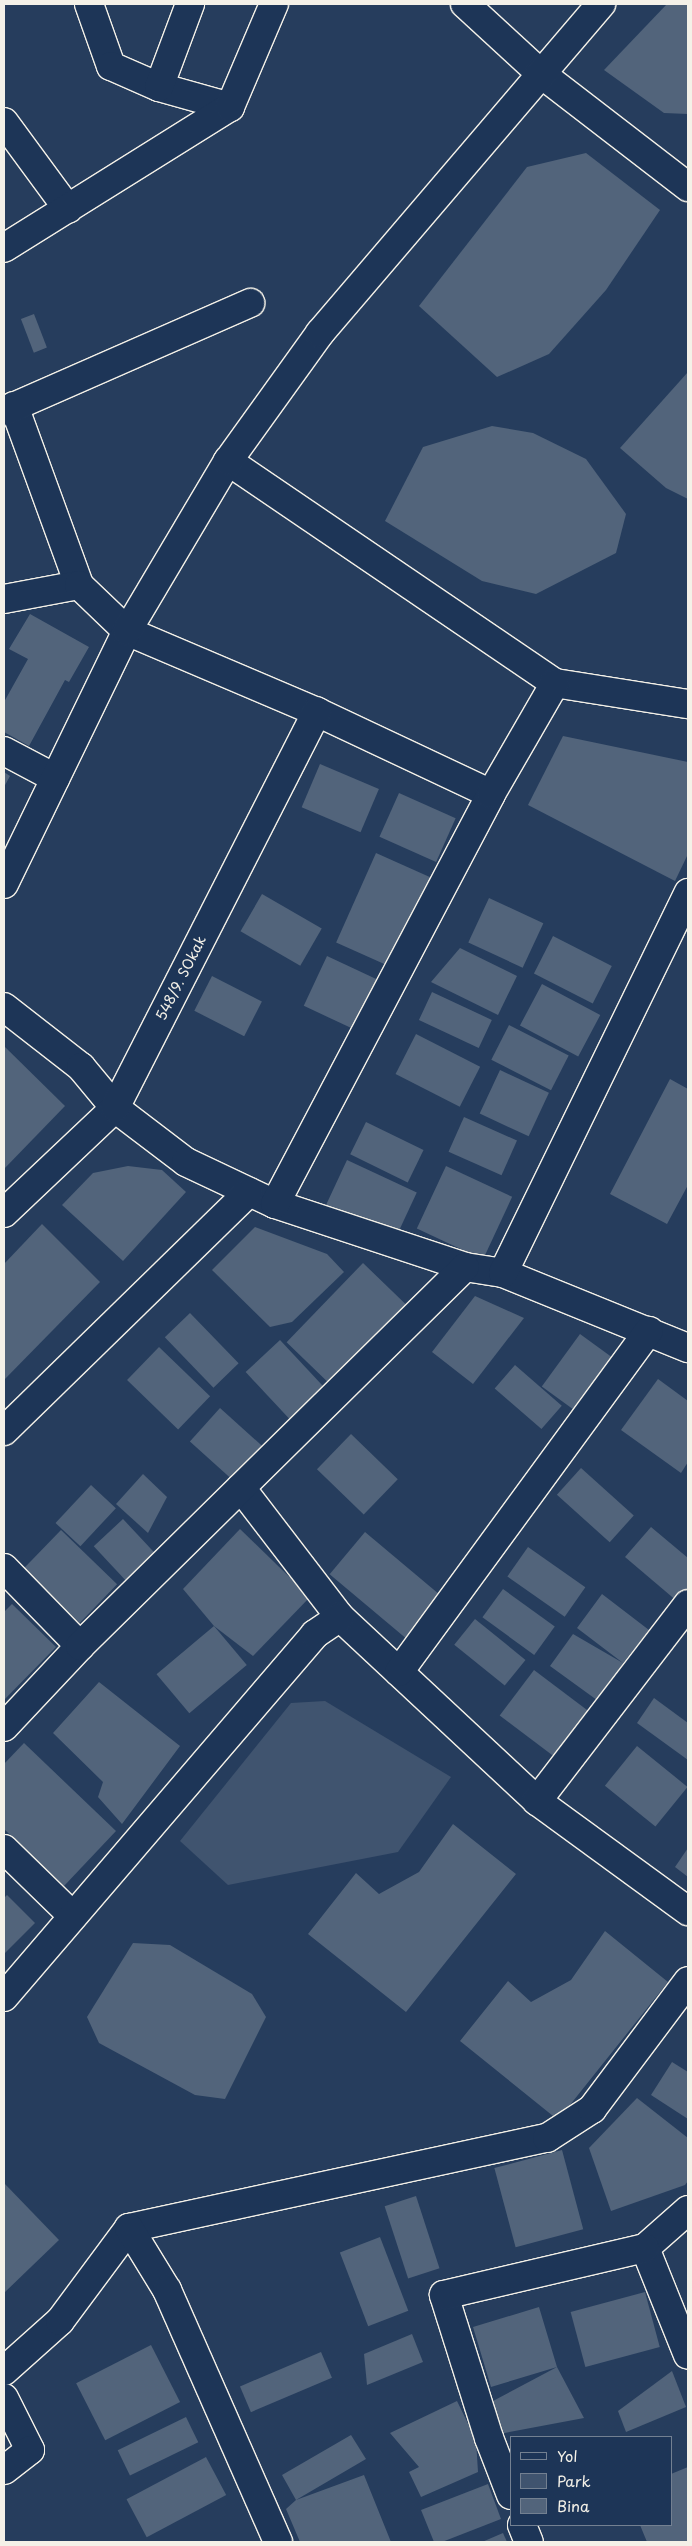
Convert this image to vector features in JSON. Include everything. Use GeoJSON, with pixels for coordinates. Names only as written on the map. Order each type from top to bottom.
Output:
{"type":"FeatureCollection","features":[{"type":"Feature","properties":{"kind":"street"},"geometry":{"type":"LineString","coordinates":[[89,4],[111,66],[159,88],[230,107]]}},
{"type":"Feature","properties":{"kind":"street"},"geometry":{"type":"LineString","coordinates":[[159,88],[190,4]]}},
{"type":"Feature","properties":{"kind":"street"},"geometry":{"type":"LineString","coordinates":[[4,248],[230,107],[274,4]]}},
{"type":"Feature","properties":{"kind":"street"},"geometry":{"type":"LineString","coordinates":[[465,4],[540,73],[688,187]]}},
{"type":"Feature","properties":{"kind":"street"},"geometry":{"type":"LineString","coordinates":[[4,884],[127,631],[228,461],[320,333],[540,73],[601,4]]}},
{"type":"Feature","properties":{"kind":"street"},"geometry":{"type":"LineString","coordinates":[[4,122],[68,209]]}},
{"type":"Feature","properties":{"kind":"street"},"geometry":{"type":"LineString","coordinates":[[250,303],[9,409],[79,585],[127,631],[317,712],[491,794]]}},
{"type":"Feature","properties":{"kind":"street"},"geometry":{"type":"LineString","coordinates":[[228,461],[555,683],[688,704]]}},
{"type":"Feature","properties":{"kind":"street"},"geometry":{"type":"LineString","coordinates":[[4,599],[79,585]]}},
{"type":"Feature","properties":{"kind":"street"},"geometry":{"type":"LineString","coordinates":[[275,1204],[491,794],[555,683]]}},
{"type":"Feature","properties":{"kind":"street","name":"548/9. SOkak"},"geometry":{"type":"LineString","coordinates":[[5,1210],[115,1108],[317,712]]}},
{"type":"Feature","properties":{"kind":"street"},"geometry":{"type":"LineString","coordinates":[[4,751],[55,778]]}},
{"type":"Feature","properties":{"kind":"street"},"geometry":{"type":"LineString","coordinates":[[503,1273],[688,893]]}},
{"type":"Feature","properties":{"kind":"street"},"geometry":{"type":"LineString","coordinates":[[4,1007],[81,1068],[115,1108],[186,1162],[275,1204],[464,1267],[503,1273],[688,1348]]}},
{"type":"Feature","properties":{"kind":"street"},"geometry":{"type":"LineString","coordinates":[[4,1430],[249,1192]]}},
{"type":"Feature","properties":{"kind":"street"},"geometry":{"type":"LineString","coordinates":[[4,1727],[80,1646],[464,1267]]}},
{"type":"Feature","properties":{"kind":"street"},"geometry":{"type":"LineString","coordinates":[[399,1672],[649,1331]]}},
{"type":"Feature","properties":{"kind":"street"},"geometry":{"type":"LineString","coordinates":[[241,1488],[340,1617],[537,1801],[688,1911]]}},
{"type":"Feature","properties":{"kind":"street"},"geometry":{"type":"LineString","coordinates":[[4,1568],[80,1646]]}},
{"type":"Feature","properties":{"kind":"street"},"geometry":{"type":"LineString","coordinates":[[537,1801],[688,1604]]}},
{"type":"Feature","properties":{"kind":"street"},"geometry":{"type":"LineString","coordinates":[[4,1997],[316,1634],[340,1617]]}},
{"type":"Feature","properties":{"kind":"street"},"geometry":{"type":"LineString","coordinates":[[4,1849],[73,1916]]}},
{"type":"Feature","properties":{"kind":"street"},"geometry":{"type":"LineString","coordinates":[[4,2370],[60,2321],[129,2228],[547,2138],[592,2109],[688,1981]]}},
{"type":"Feature","properties":{"kind":"street"},"geometry":{"type":"LineString","coordinates":[[510,2492],[489,2438],[444,2295],[645,2248],[688,2210]]}},
{"type":"Feature","properties":{"kind":"street"},"geometry":{"type":"LineString","coordinates":[[129,2228],[168,2290],[278,2542]]}},
{"type":"Feature","properties":{"kind":"street"},"geometry":{"type":"LineString","coordinates":[[645,2248],[683,2327],[688,2355]]}},
{"type":"Feature","properties":{"kind":"street"},"geometry":{"type":"LineString","coordinates":[[4,2398],[30,2450],[4,2470]]}},
{"type":"Feature","properties":{"kind":"street"},"geometry":{"type":"LineString","coordinates":[[522,2526],[529,2542]]}},
{"type":"Feature","properties":{"kind":"green space"},"geometry":{"type":"Polygon","coordinates":[[[325,1701],[451,1777],[398,1852],[228,1885],[180,1841],[291,1703],[325,1701]]]}},
{"type":"Feature","properties":{"kind":"building"},"geometry":{"type":"Polygon","coordinates":[[[667,4],[688,4],[688,114],[664,113],[604,70],[667,4]]]}},
{"type":"Feature","properties":{"kind":"building"},"geometry":{"type":"Polygon","coordinates":[[[586,153],[660,210],[606,290],[549,354],[497,377],[419,306],[527,167],[586,153]]]}},
{"type":"Feature","properties":{"kind":"building"},"geometry":{"type":"Polygon","coordinates":[[[34,314],[47,348],[34,353],[21,319],[34,314]]]}},
{"type":"Feature","properties":{"kind":"building"},"geometry":{"type":"Polygon","coordinates":[[[688,372],[688,499],[666,488],[620,448],[688,372]]]}},
{"type":"Feature","properties":{"kind":"building"},"geometry":{"type":"Polygon","coordinates":[[[492,426],[533,433],[586,459],[626,514],[616,553],[536,594],[482,581],[385,521],[423,447],[492,426]]]}},
{"type":"Feature","properties":{"kind":"building"},"geometry":{"type":"Polygon","coordinates":[[[30,614],[89,647],[69,682],[65,680],[29,746],[4,732],[4,702],[28,659],[9,649],[30,614]]]}},
{"type":"Feature","properties":{"kind":"building"},"geometry":{"type":"Polygon","coordinates":[[[563,736],[688,762],[688,854],[675,881],[528,805],[563,736]]]}},
{"type":"Feature","properties":{"kind":"building"},"geometry":{"type":"Polygon","coordinates":[[[320,764],[379,789],[361,832],[302,807],[320,764]]]}},
{"type":"Feature","properties":{"kind":"building"},"geometry":{"type":"Polygon","coordinates":[[[4,772],[10,776],[4,787],[4,772]]]}},
{"type":"Feature","properties":{"kind":"building"},"geometry":{"type":"Polygon","coordinates":[[[399,793],[456,818],[436,862],[379,837],[399,793]]]}},
{"type":"Feature","properties":{"kind":"building"},"geometry":{"type":"Polygon","coordinates":[[[376,853],[431,877],[391,967],[336,943],[376,853]]]}},
{"type":"Feature","properties":{"kind":"building"},"geometry":{"type":"Polygon","coordinates":[[[262,894],[322,928],[300,966],[241,931],[262,894]]]}},
{"type":"Feature","properties":{"kind":"building"},"geometry":{"type":"Polygon","coordinates":[[[489,898],[543,923],[523,968],[468,942],[489,898]]]}},
{"type":"Feature","properties":{"kind":"building"},"geometry":{"type":"Polygon","coordinates":[[[553,936],[612,966],[593,1003],[534,973],[553,936]]]}},
{"type":"Feature","properties":{"kind":"building"},"geometry":{"type":"Polygon","coordinates":[[[460,948],[517,976],[498,1015],[431,982],[460,948]]]}},
{"type":"Feature","properties":{"kind":"building"},"geometry":{"type":"Polygon","coordinates":[[[327,956],[378,980],[355,1030],[304,1006],[327,956]]]}},
{"type":"Feature","properties":{"kind":"building"},"geometry":{"type":"Polygon","coordinates":[[[212,976],[262,1001],[244,1036],[194,1011],[212,976]]]}},
{"type":"Feature","properties":{"kind":"building"},"geometry":{"type":"Polygon","coordinates":[[[542,984],[600,1015],[578,1056],[520,1025],[542,984]]]}},
{"type":"Feature","properties":{"kind":"building"},"geometry":{"type":"Polygon","coordinates":[[[432,992],[492,1020],[479,1048],[419,1020],[432,992]]]}},
{"type":"Feature","properties":{"kind":"building"},"geometry":{"type":"Polygon","coordinates":[[[509,1025],[569,1055],[551,1090],[491,1060],[509,1025]]]}},
{"type":"Feature","properties":{"kind":"building"},"geometry":{"type":"Polygon","coordinates":[[[416,1034],[480,1067],[460,1107],[396,1074],[416,1034]]]}},
{"type":"Feature","properties":{"kind":"building"},"geometry":{"type":"Polygon","coordinates":[[[4,1046],[65,1106],[4,1169],[4,1046]]]}},
{"type":"Feature","properties":{"kind":"building"},"geometry":{"type":"Polygon","coordinates":[[[500,1070],[549,1093],[529,1136],[480,1114],[500,1070]]]}},
{"type":"Feature","properties":{"kind":"building"},"geometry":{"type":"Polygon","coordinates":[[[670,1079],[688,1089],[688,1185],[667,1224],[610,1194],[670,1079]]]}},
{"type":"Feature","properties":{"kind":"building"},"geometry":{"type":"Polygon","coordinates":[[[464,1117],[517,1141],[502,1175],[449,1152],[464,1117]]]}},
{"type":"Feature","properties":{"kind":"building"},"geometry":{"type":"Polygon","coordinates":[[[366,1122],[424,1150],[408,1182],[350,1154],[366,1122]]]}},
{"type":"Feature","properties":{"kind":"building"},"geometry":{"type":"Polygon","coordinates":[[[347,1160],[417,1193],[395,1239],[325,1206],[347,1160]]]}},
{"type":"Feature","properties":{"kind":"building"},"geometry":{"type":"Polygon","coordinates":[[[128,1166],[162,1170],[186,1192],[123,1261],[62,1205],[93,1173],[128,1166]]]}},
{"type":"Feature","properties":{"kind":"building"},"geometry":{"type":"Polygon","coordinates":[[[446,1166],[512,1197],[483,1259],[417,1229],[446,1166]]]}},
{"type":"Feature","properties":{"kind":"building"},"geometry":{"type":"Polygon","coordinates":[[[42,1224],[100,1282],[4,1380],[4,1264],[42,1224]]]}},
{"type":"Feature","properties":{"kind":"building"},"geometry":{"type":"Polygon","coordinates":[[[255,1227],[327,1254],[344,1272],[292,1322],[270,1327],[212,1270],[255,1227]]]}},
{"type":"Feature","properties":{"kind":"building"},"geometry":{"type":"Polygon","coordinates":[[[363,1263],[408,1307],[332,1386],[287,1342],[363,1263]]]}},
{"type":"Feature","properties":{"kind":"building"},"geometry":{"type":"Polygon","coordinates":[[[475,1296],[524,1318],[473,1384],[432,1352],[475,1296]]]}},
{"type":"Feature","properties":{"kind":"building"},"geometry":{"type":"Polygon","coordinates":[[[190,1313],[239,1363],[213,1388],[165,1337],[190,1313]]]}},
{"type":"Feature","properties":{"kind":"building"},"geometry":{"type":"Polygon","coordinates":[[[580,1334],[621,1364],[583,1417],[542,1387],[580,1334]]]}},
{"type":"Feature","properties":{"kind":"building"},"geometry":{"type":"Polygon","coordinates":[[[280,1340],[324,1387],[289,1419],[246,1372],[280,1340]]]}},
{"type":"Feature","properties":{"kind":"building"},"geometry":{"type":"Polygon","coordinates":[[[159,1347],[210,1396],[178,1429],[127,1380],[159,1347]]]}},
{"type":"Feature","properties":{"kind":"building"},"geometry":{"type":"Polygon","coordinates":[[[515,1365],[562,1406],[541,1429],[495,1388],[515,1365]]]}},
{"type":"Feature","properties":{"kind":"building"},"geometry":{"type":"Polygon","coordinates":[[[658,1379],[688,1401],[688,1462],[681,1473],[621,1430],[658,1379]]]}},
{"type":"Feature","properties":{"kind":"building"},"geometry":{"type":"Polygon","coordinates":[[[220,1408],[266,1449],[236,1483],[190,1441],[220,1408]]]}},
{"type":"Feature","properties":{"kind":"building"},"geometry":{"type":"Polygon","coordinates":[[[351,1434],[398,1479],[364,1514],[317,1469],[351,1434]]]}},
{"type":"Feature","properties":{"kind":"building"},"geometry":{"type":"Polygon","coordinates":[[[581,1468],[634,1516],[610,1542],[557,1495],[581,1468]]]}},
{"type":"Feature","properties":{"kind":"building"},"geometry":{"type":"Polygon","coordinates":[[[143,1474],[167,1497],[148,1533],[116,1504],[143,1474]]]}},
{"type":"Feature","properties":{"kind":"building"},"geometry":{"type":"Polygon","coordinates":[[[91,1485],[116,1508],[80,1546],[56,1523],[91,1485]]]}},
{"type":"Feature","properties":{"kind":"building"},"geometry":{"type":"Polygon","coordinates":[[[123,1519],[157,1556],[128,1583],[94,1546],[123,1519]]]}},
{"type":"Feature","properties":{"kind":"building"},"geometry":{"type":"Polygon","coordinates":[[[651,1527],[688,1558],[688,1589],[678,1602],[625,1557],[651,1527]]]}},
{"type":"Feature","properties":{"kind":"building"},"geometry":{"type":"Polygon","coordinates":[[[240,1529],[310,1597],[253,1656],[214,1626],[183,1589],[240,1529]]]}},
{"type":"Feature","properties":{"kind":"building"},"geometry":{"type":"Polygon","coordinates":[[[61,1530],[117,1584],[80,1623],[23,1569],[61,1530]]]}},
{"type":"Feature","properties":{"kind":"building"},"geometry":{"type":"Polygon","coordinates":[[[365,1532],[445,1599],[410,1642],[330,1574],[365,1532]]]}},
{"type":"Feature","properties":{"kind":"building"},"geometry":{"type":"Polygon","coordinates":[[[528,1547],[585,1587],[565,1617],[507,1576],[528,1547]]]}},
{"type":"Feature","properties":{"kind":"building"},"geometry":{"type":"Polygon","coordinates":[[[503,1589],[555,1627],[534,1655],[482,1617],[503,1589]]]}},
{"type":"Feature","properties":{"kind":"building"},"geometry":{"type":"Polygon","coordinates":[[[602,1594],[649,1630],[623,1663],[577,1628],[602,1594]]]}},
{"type":"Feature","properties":{"kind":"building"},"geometry":{"type":"Polygon","coordinates":[[[12,1604],[56,1647],[4,1700],[4,1612],[12,1604]]]}},
{"type":"Feature","properties":{"kind":"building"},"geometry":{"type":"Polygon","coordinates":[[[475,1619],[526,1660],[505,1686],[454,1645],[475,1619]]]}},
{"type":"Feature","properties":{"kind":"building"},"geometry":{"type":"Polygon","coordinates":[[[214,1626],[247,1665],[189,1713],[157,1674],[214,1626]]]}},
{"type":"Feature","properties":{"kind":"building"},"geometry":{"type":"Polygon","coordinates":[[[573,1634],[623,1663],[601,1703],[550,1666],[573,1634]]]}},
{"type":"Feature","properties":{"kind":"building"},"geometry":{"type":"Polygon","coordinates":[[[534,1670],[591,1713],[556,1758],[500,1716],[534,1670]]]}},
{"type":"Feature","properties":{"kind":"building"},"geometry":{"type":"Polygon","coordinates":[[[99,1682],[180,1746],[122,1824],[98,1797],[103,1782],[53,1733],[99,1682]]]}},
{"type":"Feature","properties":{"kind":"building"},"geometry":{"type":"Polygon","coordinates":[[[654,1698],[688,1723],[688,1760],[637,1723],[654,1698]]]}},
{"type":"Feature","properties":{"kind":"building"},"geometry":{"type":"Polygon","coordinates":[[[24,1743],[116,1831],[64,1886],[4,1829],[4,1764],[24,1743]]]}},
{"type":"Feature","properties":{"kind":"building"},"geometry":{"type":"Polygon","coordinates":[[[637,1746],[688,1787],[655,1827],[605,1786],[637,1746]]]}},
{"type":"Feature","properties":{"kind":"building"},"geometry":{"type":"Polygon","coordinates":[[[453,1824],[516,1874],[406,2012],[308,1934],[356,1873],[379,1894],[419,1872],[453,1824]]]}},
{"type":"Feature","properties":{"kind":"building"},"geometry":{"type":"Polygon","coordinates":[[[688,1848],[688,1877],[675,1867],[688,1848]]]}},
{"type":"Feature","properties":{"kind":"building"},"geometry":{"type":"Polygon","coordinates":[[[7,1895],[35,1923],[4,1954],[4,1898],[7,1895]]]}},
{"type":"Feature","properties":{"kind":"building"},"geometry":{"type":"Polygon","coordinates":[[[605,1931],[668,1982],[558,2120],[460,2041],[508,1981],[531,2002],[571,1980],[605,1931]]]}},
{"type":"Feature","properties":{"kind":"building"},"geometry":{"type":"Polygon","coordinates":[[[133,1943],[170,1945],[252,1994],[266,2017],[225,2099],[195,2095],[99,2043],[87,2017],[133,1943]]]}},
{"type":"Feature","properties":{"kind":"building"},"geometry":{"type":"Polygon","coordinates":[[[672,2062],[688,2072],[688,2119],[651,2095],[672,2062]]]}},
{"type":"Feature","properties":{"kind":"building"},"geometry":{"type":"Polygon","coordinates":[[[637,2098],[688,2138],[688,2181],[685,2185],[611,2211],[589,2148],[637,2098]]]}},
{"type":"Feature","properties":{"kind":"building"},"geometry":{"type":"Polygon","coordinates":[[[562,2150],[583,2229],[516,2247],[494,2168],[562,2150]]]}},
{"type":"Feature","properties":{"kind":"building"},"geometry":{"type":"Polygon","coordinates":[[[4,2183],[59,2240],[4,2293],[4,2183]]]}},
{"type":"Feature","properties":{"kind":"building"},"geometry":{"type":"Polygon","coordinates":[[[416,2196],[439,2268],[408,2278],[385,2206],[416,2196]]]}},
{"type":"Feature","properties":{"kind":"building"},"geometry":{"type":"Polygon","coordinates":[[[380,2237],[408,2311],[368,2326],[340,2252],[380,2237]]]}},
{"type":"Feature","properties":{"kind":"building"},"geometry":{"type":"Polygon","coordinates":[[[645,2292],[660,2347],[585,2367],[571,2312],[645,2292]]]}},
{"type":"Feature","properties":{"kind":"building"},"geometry":{"type":"Polygon","coordinates":[[[539,2307],[557,2367],[491,2387],[473,2327],[539,2307]]]}},
{"type":"Feature","properties":{"kind":"building"},"geometry":{"type":"Polygon","coordinates":[[[412,2334],[423,2362],[367,2385],[364,2354],[412,2334]]]}},
{"type":"Feature","properties":{"kind":"building"},"geometry":{"type":"Polygon","coordinates":[[[151,2345],[180,2402],[105,2440],[76,2383],[151,2345]]]}},
{"type":"Feature","properties":{"kind":"building"},"geometry":{"type":"Polygon","coordinates":[[[321,2352],[332,2378],[251,2412],[240,2386],[321,2352]]]}},
{"type":"Feature","properties":{"kind":"building"},"geometry":{"type":"Polygon","coordinates":[[[557,2367],[584,2418],[499,2434],[493,2401],[557,2367]]]}},
{"type":"Feature","properties":{"kind":"building"},"geometry":{"type":"Polygon","coordinates":[[[672,2371],[686,2407],[626,2432],[618,2411],[672,2371]]]}},
{"type":"Feature","properties":{"kind":"building"},"geometry":{"type":"Polygon","coordinates":[[[457,2401],[476,2440],[478,2472],[421,2497],[409,2472],[419,2467],[390,2433],[457,2401]]]}},
{"type":"Feature","properties":{"kind":"building"},"geometry":{"type":"Polygon","coordinates":[[[186,2417],[198,2442],[130,2475],[118,2450],[186,2417]]]}},
{"type":"Feature","properties":{"kind":"building"},"geometry":{"type":"Polygon","coordinates":[[[351,2435],[366,2459],[296,2500],[282,2475],[351,2435]]]}},
{"type":"Feature","properties":{"kind":"building"},"geometry":{"type":"Polygon","coordinates":[[[206,2457],[226,2495],[147,2537],[127,2499],[206,2457]]]}},
{"type":"Feature","properties":{"kind":"building"},"geometry":{"type":"Polygon","coordinates":[[[688,2467],[688,2542],[647,2542],[640,2526],[672,2526],[672,2474],[688,2467]]]}},
{"type":"Feature","properties":{"kind":"building"},"geometry":{"type":"Polygon","coordinates":[[[364,2475],[391,2542],[300,2542],[286,2509],[296,2500],[364,2475]]]}},
{"type":"Feature","properties":{"kind":"building"},"geometry":{"type":"Polygon","coordinates":[[[488,2484],[501,2519],[442,2542],[434,2542],[421,2510],[488,2484]]]}},
{"type":"Feature","properties":{"kind":"building"},"geometry":{"type":"Polygon","coordinates":[[[503,2533],[507,2542],[482,2542],[503,2533]]]}}]}
